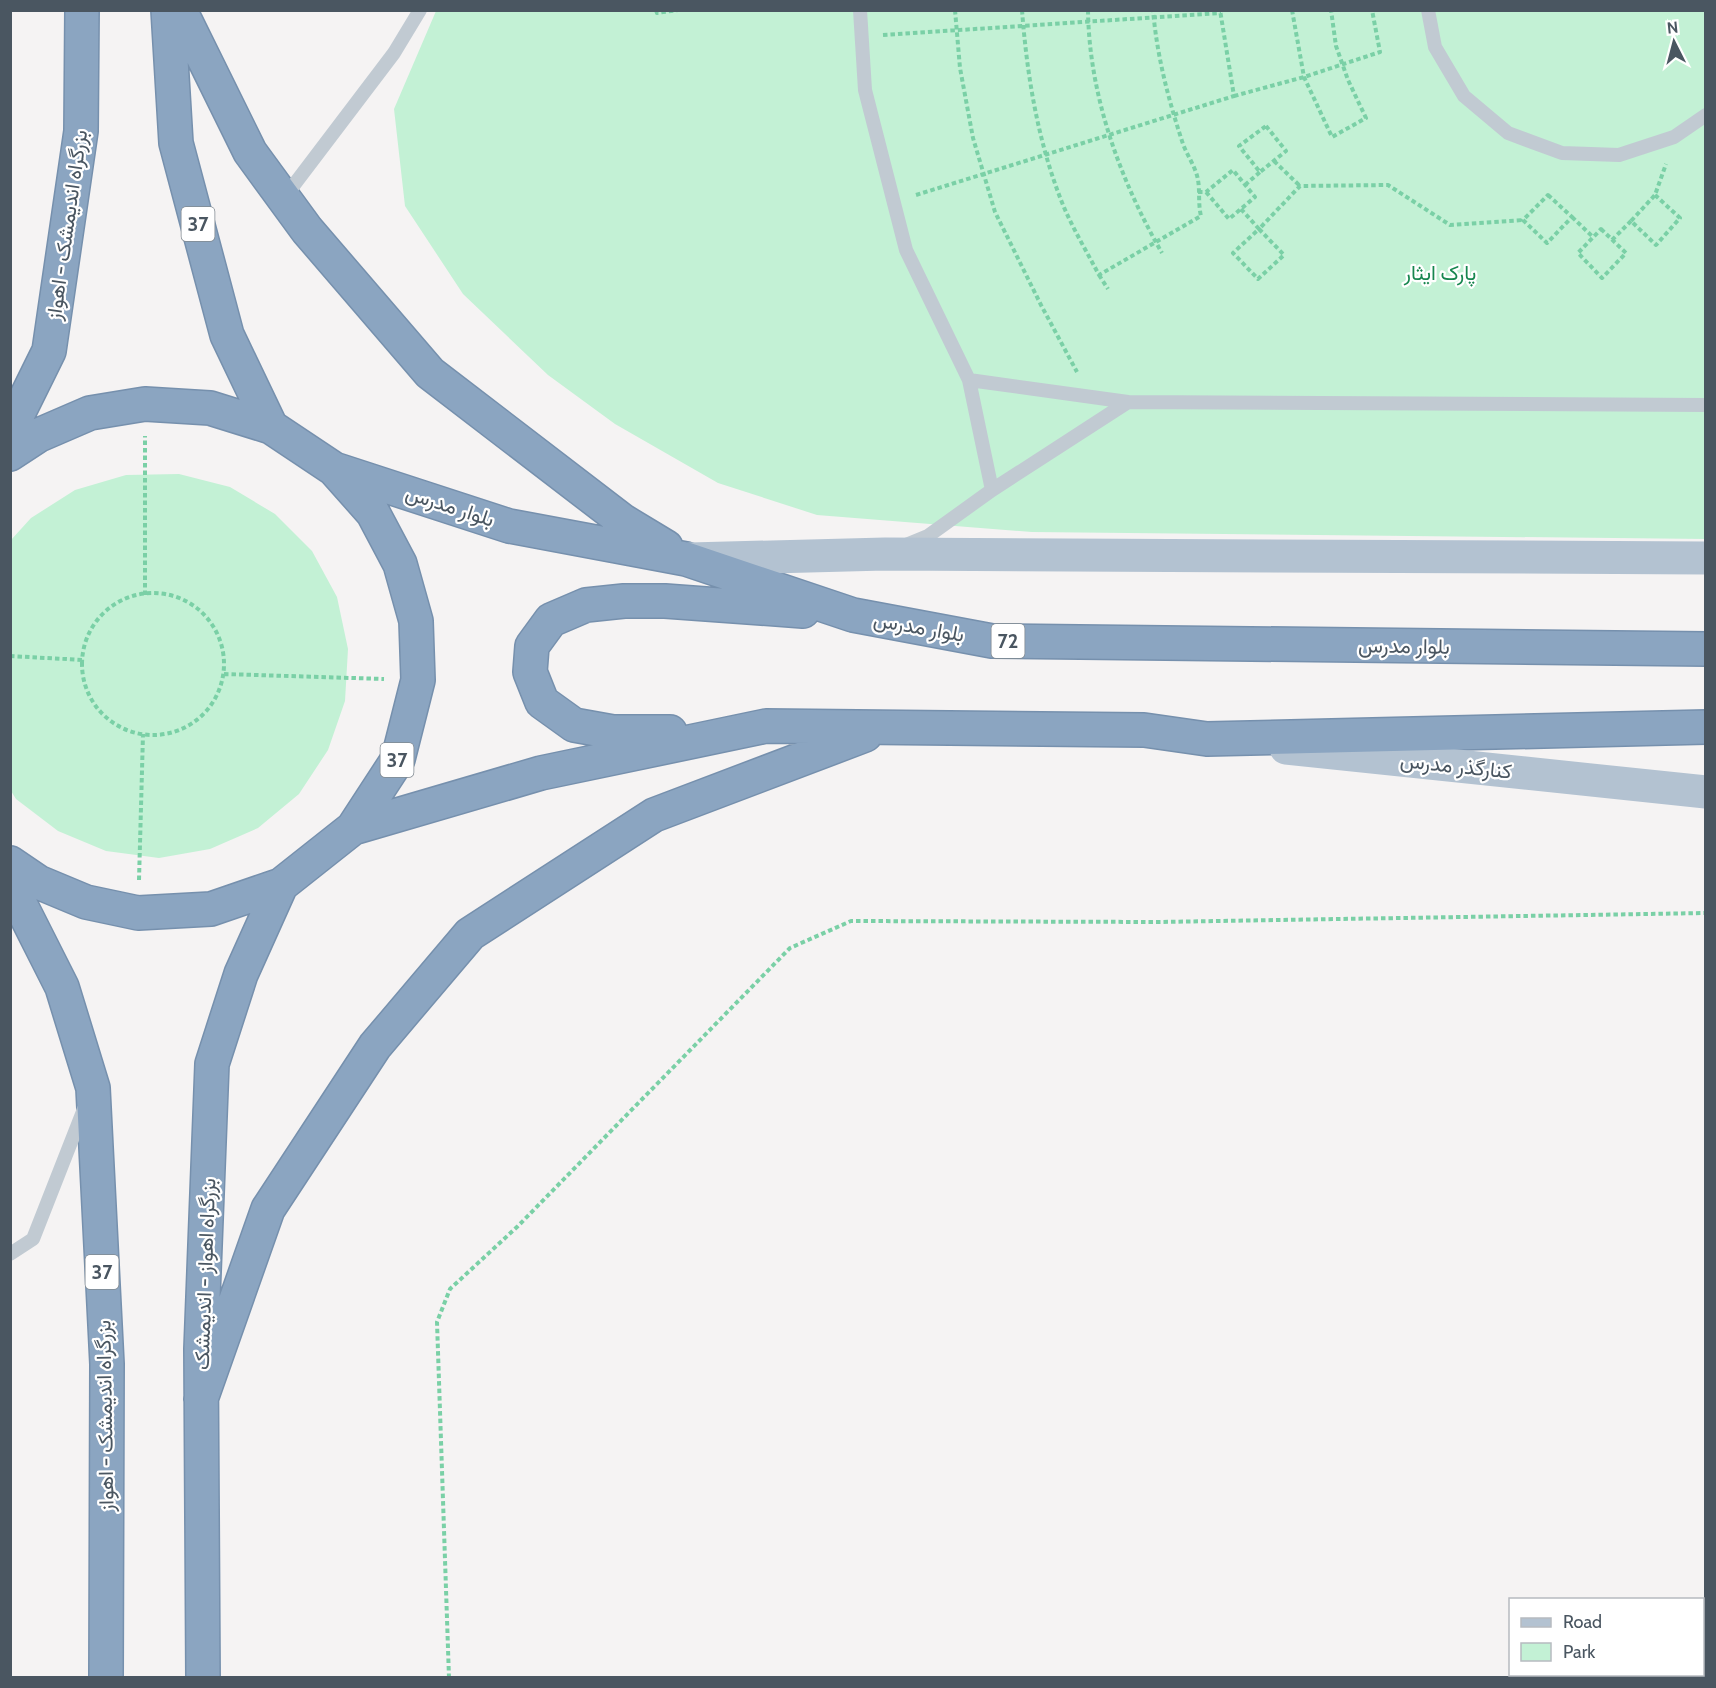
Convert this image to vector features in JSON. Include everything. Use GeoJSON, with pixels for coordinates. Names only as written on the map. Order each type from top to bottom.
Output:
{"type":"FeatureCollection","features":[{"type":"Feature","properties":{"kind":"highway","name":"بزرگراه اندیمشک - اهواز"},"geometry":{"type":"LineString","coordinates":[[10,430],[49,351],[81,131],[82,10]]}},
{"type":"Feature","properties":{"kind":"highway","name":"37"},"geometry":{"type":"LineString","coordinates":[[168,10],[176,143],[227,334],[271,427]]}},
{"type":"Feature","properties":{"kind":"highway"},"geometry":{"type":"LineString","coordinates":[[180,10],[250,152],[307,230],[430,374],[623,521],[686,559]]}},
{"type":"Feature","properties":{"kind":"highway","name":"37"},"geometry":{"type":"LineString","coordinates":[[10,454],[39,435],[90,413],[145,404],[210,408],[271,427],[334,469],[373,513],[400,564],[416,621],[418,680],[398,759],[353,828],[281,885],[212,909],[138,913],[86,902],[38,882],[10,863]]}},
{"type":"Feature","properties":{"kind":"highway","name":"بلوار مدرس"},"geometry":{"type":"LineString","coordinates":[[334,469],[509,526],[686,559],[853,615],[992,641],[1706,649]]}},
{"type":"Feature","properties":{"kind":"highway"},"geometry":{"type":"LineString","coordinates":[[745,731],[613,732],[574,725],[542,702],[530,672],[532,646],[551,620],[586,605],[614,602],[665,601],[853,615]]}},
{"type":"Feature","properties":{"kind":"highway"},"geometry":{"type":"LineString","coordinates":[[353,828],[541,773],[766,726],[1144,730],[1207,739],[1706,727]]}},
{"type":"Feature","properties":{"kind":"highway"},"geometry":{"type":"LineString","coordinates":[[201,1399],[268,1209],[375,1046],[470,934],[654,815],[883,728]]}},
{"type":"Feature","properties":{"kind":"highway","name":"بزرگراه اندیمشک - اهواز"},"geometry":{"type":"LineString","coordinates":[[10,884],[62,987],[93,1088],[106,1364],[106,1677]]}},
{"type":"Feature","properties":{"kind":"highway","name":"بزرگراه اهواز - اندیمشک"},"geometry":{"type":"LineString","coordinates":[[203,1677],[201,1349],[212,1064],[241,974],[281,885]]}},
{"type":"Feature","properties":{"kind":"main road"},"geometry":{"type":"LineString","coordinates":[[686,559],[885,554],[1706,558]]}},
{"type":"Feature","properties":{"kind":"main road","name":"کنارگذر مدرس"},"geometry":{"type":"LineString","coordinates":[[1207,739],[1706,792]]}},
{"type":"Feature","properties":{"kind":"lane"},"geometry":{"type":"LineString","coordinates":[[284,198],[394,53],[420,10]]}},
{"type":"Feature","properties":{"kind":"lane"},"geometry":{"type":"LineString","coordinates":[[860,10],[866,90],[906,250],[969,380],[992,490]]}},
{"type":"Feature","properties":{"kind":"lane"},"geometry":{"type":"LineString","coordinates":[[1428,10],[1435,46],[1464,96],[1508,133],[1562,153],[1619,155],[1674,137],[1706,115]]}},
{"type":"Feature","properties":{"kind":"lane"},"geometry":{"type":"LineString","coordinates":[[969,380],[1128,402],[1706,405]]}},
{"type":"Feature","properties":{"kind":"lane"},"geometry":{"type":"LineString","coordinates":[[885,554],[928,536],[992,490],[1128,402]]}},
{"type":"Feature","properties":{"kind":"lane"},"geometry":{"type":"LineString","coordinates":[[10,1254],[33,1239],[93,1088]]}},
{"type":"Feature","properties":{"kind":"path"},"geometry":{"type":"LineString","coordinates":[[656,10],[657,13],[678,10]]}},
{"type":"Feature","properties":{"kind":"path"},"geometry":{"type":"LineString","coordinates":[[955,10],[960,68],[973,138],[995,212],[1041,305],[1091,396]]}},
{"type":"Feature","properties":{"kind":"path"},"geometry":{"type":"LineString","coordinates":[[1022,10],[1024,52],[1036,114],[1047,155],[1063,206],[1108,289]]}},
{"type":"Feature","properties":{"kind":"path"},"geometry":{"type":"LineString","coordinates":[[1088,10],[1095,78],[1109,135],[1130,190],[1162,253]]}},
{"type":"Feature","properties":{"kind":"path"},"geometry":{"type":"LineString","coordinates":[[1099,275],[1201,216],[1198,179],[1173,115],[1156,47],[1153,10]]}},
{"type":"Feature","properties":{"kind":"path"},"geometry":{"type":"LineString","coordinates":[[1292,10],[1304,77],[1332,137],[1366,118],[1336,46],[1331,10]]}},
{"type":"Feature","properties":{"kind":"path"},"geometry":{"type":"LineString","coordinates":[[894,202],[1380,52],[1372,10]]}},
{"type":"Feature","properties":{"kind":"path"},"geometry":{"type":"LineString","coordinates":[[861,37],[1220,12],[1234,96]]}},
{"type":"Feature","properties":{"kind":"path"},"geometry":{"type":"LineString","coordinates":[[1245,185],[1286,151],[1266,126],[1239,147],[1260,172]]}},
{"type":"Feature","properties":{"kind":"path"},"geometry":{"type":"LineString","coordinates":[[1274,161],[1300,186]]}},
{"type":"Feature","properties":{"kind":"path"},"geometry":{"type":"LineString","coordinates":[[1198,192],[1206,192],[1233,170],[1256,197],[1229,219],[1206,192]]}},
{"type":"Feature","properties":{"kind":"path"},"geometry":{"type":"LineString","coordinates":[[1241,209],[1259,229],[1284,255],[1258,279],[1233,253],[1259,229],[1300,186],[1388,184],[1450,225],[1523,220],[1548,195],[1593,237]]}},
{"type":"Feature","properties":{"kind":"path"},"geometry":{"type":"LineString","coordinates":[[1612,240],[1655,195],[1680,218],[1656,244],[1631,221]]}},
{"type":"Feature","properties":{"kind":"path"},"geometry":{"type":"LineString","coordinates":[[1523,220],[1547,243],[1572,217]]}},
{"type":"Feature","properties":{"kind":"path"},"geometry":{"type":"LineString","coordinates":[[1601,229],[1612,240],[1626,253],[1602,278],[1578,253],[1601,229]]}},
{"type":"Feature","properties":{"kind":"path"},"geometry":{"type":"LineString","coordinates":[[145,404],[145,594]]}},
{"type":"Feature","properties":{"kind":"path"},"geometry":{"type":"LineString","coordinates":[[155,593],[184,600],[208,618],[222,644],[224,674],[214,702],[194,723],[166,735],[136,734],[109,721],[90,698],[82,670],[83,660],[86,640],[101,615],[126,598],[155,593]]}},
{"type":"Feature","properties":{"kind":"path"},"geometry":{"type":"LineString","coordinates":[[10,656],[83,660]]}},
{"type":"Feature","properties":{"kind":"path"},"geometry":{"type":"LineString","coordinates":[[224,674],[418,680]]}},
{"type":"Feature","properties":{"kind":"path"},"geometry":{"type":"LineString","coordinates":[[138,913],[143,734]]}},
{"type":"Feature","properties":{"kind":"path"},"geometry":{"type":"LineString","coordinates":[[449,1677],[437,1322],[450,1289],[518,1226],[790,948],[851,921],[1157,922],[1706,913]]}},
{"type":"Feature","properties":{"kind":"green space","name":"پارک ایثار"},"geometry":{"type":"Polygon","coordinates":[[[436,11],[1705,11],[1705,539],[1032,532],[817,515],[718,483],[615,424],[548,375],[463,294],[405,206],[394,109],[436,11]]]}},
{"type":"Feature","properties":{"kind":"green space"},"geometry":{"type":"Polygon","coordinates":[[[179,474],[230,487],[275,514],[312,551],[337,597],[348,649],[345,701],[328,750],[299,794],[258,828],[210,849],[159,858],[106,851],[58,831],[16,799],[11,791],[11,540],[31,518],[75,490],[126,475],[179,474]]]}}]}
